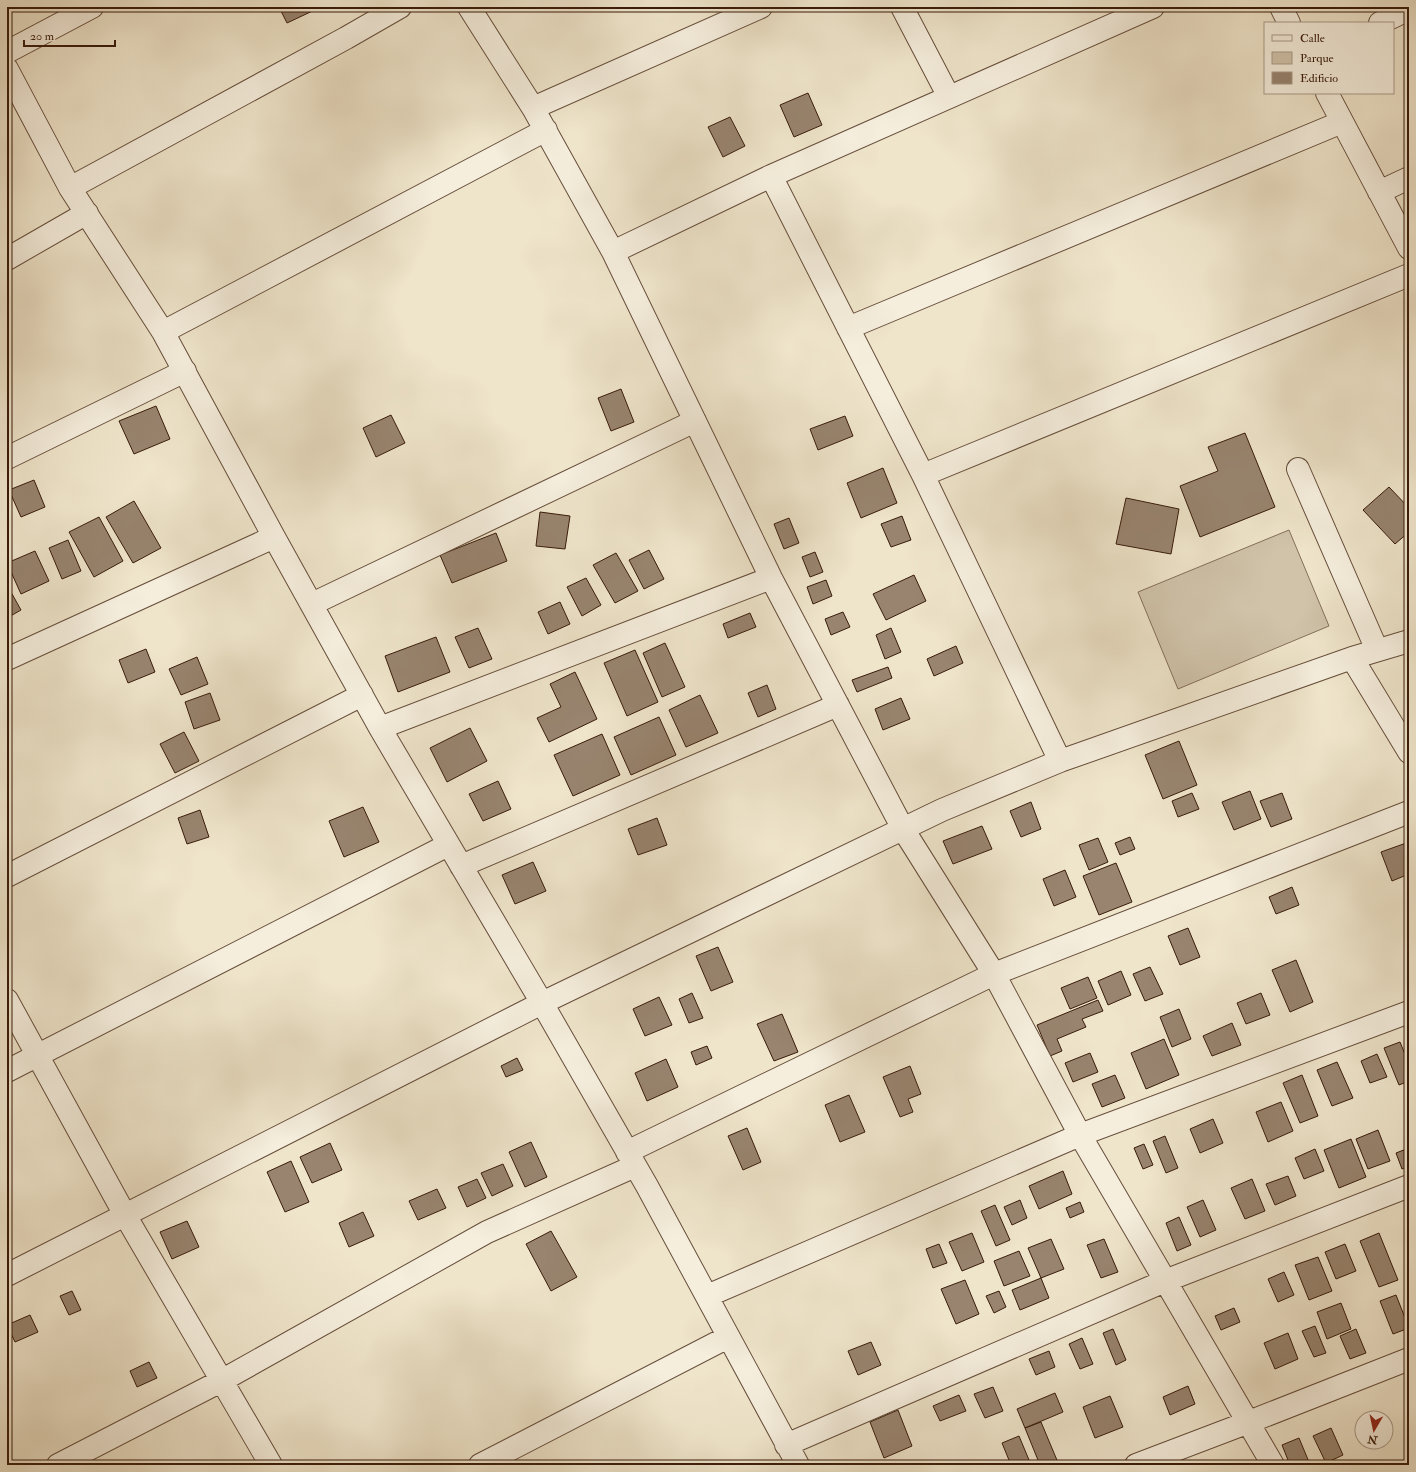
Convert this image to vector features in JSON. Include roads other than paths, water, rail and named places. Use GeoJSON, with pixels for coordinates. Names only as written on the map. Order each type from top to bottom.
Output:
{"type":"FeatureCollection","features":[{"type":"Feature","properties":{"kind":"street"},"geometry":{"type":"LineString","coordinates":[[7,52],[92,7]]}},
{"type":"Feature","properties":{"kind":"street"},"geometry":{"type":"LineString","coordinates":[[70,188],[346,38],[400,7]]}},
{"type":"Feature","properties":{"kind":"street"},"geometry":{"type":"LineString","coordinates":[[469,7],[546,130],[613,252],[771,578],[903,829],[994,974],[1080,1135],[1273,1465]]}},
{"type":"Feature","properties":{"kind":"street"},"geometry":{"type":"LineString","coordinates":[[533,108],[761,7]]}},
{"type":"Feature","properties":{"kind":"street"},"geometry":{"type":"LineString","coordinates":[[902,7],[950,97]]}},
{"type":"Feature","properties":{"kind":"street"},"geometry":{"type":"LineString","coordinates":[[613,252],[771,176],[1153,7]]}},
{"type":"Feature","properties":{"kind":"street"},"geometry":{"type":"LineString","coordinates":[[1281,7],[1289,22]]}},
{"type":"Feature","properties":{"kind":"street"},"geometry":{"type":"LineString","coordinates":[[1382,22],[1409,9]]}},
{"type":"Feature","properties":{"kind":"street"},"geometry":{"type":"LineString","coordinates":[[7,69],[70,188],[163,332],[380,728],[542,1003],[631,1159],[798,1465]]}},
{"type":"Feature","properties":{"kind":"street"},"geometry":{"type":"LineString","coordinates":[[1328,94],[1409,248]]}},
{"type":"Feature","properties":{"kind":"street"},"geometry":{"type":"LineString","coordinates":[[848,328],[1342,122]]}},
{"type":"Feature","properties":{"kind":"street"},"geometry":{"type":"LineString","coordinates":[[163,332],[546,130]]}},
{"type":"Feature","properties":{"kind":"street"},"geometry":{"type":"LineString","coordinates":[[771,176],[924,475],[1060,761]]}},
{"type":"Feature","properties":{"kind":"street"},"geometry":{"type":"LineString","coordinates":[[1379,192],[1409,178]]}},
{"type":"Feature","properties":{"kind":"street"},"geometry":{"type":"LineString","coordinates":[[7,259],[87,213]]}},
{"type":"Feature","properties":{"kind":"street"},"geometry":{"type":"LineString","coordinates":[[924,475],[1409,275]]}},
{"type":"Feature","properties":{"kind":"street"},"geometry":{"type":"LineString","coordinates":[[7,458],[185,371]]}},
{"type":"Feature","properties":{"kind":"street"},"geometry":{"type":"LineString","coordinates":[[312,604],[695,421]]}},
{"type":"Feature","properties":{"kind":"street"},"geometry":{"type":"LineString","coordinates":[[1298,469],[1377,650]]}},
{"type":"Feature","properties":{"kind":"street"},"geometry":{"type":"LineString","coordinates":[[7,659],[274,537]]}},
{"type":"Feature","properties":{"kind":"street"},"geometry":{"type":"LineString","coordinates":[[380,728],[771,578]]}},
{"type":"Feature","properties":{"kind":"street"},"geometry":{"type":"LineString","coordinates":[[7,1275],[542,1003],[942,810],[1060,761],[1352,658],[1409,642]]}},
{"type":"Feature","properties":{"kind":"street"},"geometry":{"type":"LineString","coordinates":[[1352,658],[1409,752]]}},
{"type":"Feature","properties":{"kind":"street"},"geometry":{"type":"LineString","coordinates":[[7,876],[362,695]]}},
{"type":"Feature","properties":{"kind":"street"},"geometry":{"type":"LineString","coordinates":[[461,866],[838,705]]}},
{"type":"Feature","properties":{"kind":"street"},"geometry":{"type":"LineString","coordinates":[[58,1465],[222,1381],[487,1232],[994,974],[1409,812]]}},
{"type":"Feature","properties":{"kind":"street"},"geometry":{"type":"LineString","coordinates":[[7,1071],[448,844]]}},
{"type":"Feature","properties":{"kind":"street"},"geometry":{"type":"LineString","coordinates":[[7,1000],[124,1215],[271,1465]]}},
{"type":"Feature","properties":{"kind":"street"},"geometry":{"type":"LineString","coordinates":[[707,1296],[1080,1135],[1409,1012]]}},
{"type":"Feature","properties":{"kind":"street"},"geometry":{"type":"LineString","coordinates":[[786,1445],[1165,1281],[1409,1186]]}},
{"type":"Feature","properties":{"kind":"street"},"geometry":{"type":"LineString","coordinates":[[480,1465],[728,1338]]}},
{"type":"Feature","properties":{"kind":"street"},"geometry":{"type":"LineString","coordinates":[[1136,1465],[1409,1359]]}}]}
